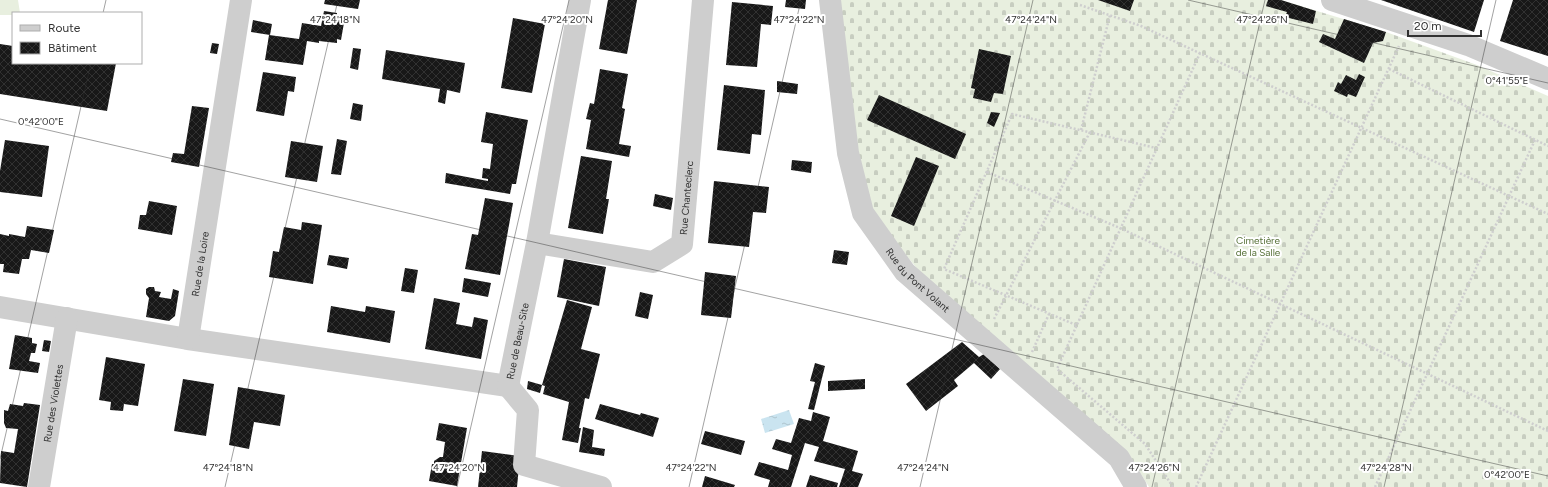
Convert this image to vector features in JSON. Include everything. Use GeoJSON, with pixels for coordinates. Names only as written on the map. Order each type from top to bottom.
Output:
{"type":"FeatureCollection","features":[{"type":"Feature","properties":{"kind":"street","name":"Rue de la Loire"},"geometry":{"type":"LineString","coordinates":[[188,339],[241,0]]}},
{"type":"Feature","properties":{"kind":"street","name":"Rue de Beau-Site"},"geometry":{"type":"LineString","coordinates":[[188,339],[508,386],[537,243],[580,0]]}},
{"type":"Feature","properties":{"kind":"street","name":"Rue Chanteclerc"},"geometry":{"type":"LineString","coordinates":[[537,243],[653,262],[682,244],[703,0]]}},
{"type":"Feature","properties":{"kind":"street","name":"Rue du Pont Volant"},"geometry":{"type":"LineString","coordinates":[[830,0],[848,153],[863,212],[905,272],[1119,458],[1136,487]]}},
{"type":"Feature","properties":{"kind":"street"},"geometry":{"type":"LineString","coordinates":[[1332,0],[1468,45],[1548,79]]}},
{"type":"Feature","properties":{"kind":"street"},"geometry":{"type":"LineString","coordinates":[[0,307],[188,339]]}},
{"type":"Feature","properties":{"kind":"street","name":"Rue des Violettes"},"geometry":{"type":"LineString","coordinates":[[39,487],[67,318]]}},
{"type":"Feature","properties":{"kind":"street"},"geometry":{"type":"LineString","coordinates":[[508,386],[528,410],[524,465],[601,487]]}},
{"type":"Feature","properties":{"kind":"path"},"geometry":{"type":"LineString","coordinates":[[1080,5],[1141,26],[1548,214]]}},
{"type":"Feature","properties":{"kind":"path"},"geometry":{"type":"LineString","coordinates":[[1081,130],[1110,15]]}},
{"type":"Feature","properties":{"kind":"path"},"geometry":{"type":"LineString","coordinates":[[1057,368],[1200,53]]}},
{"type":"Feature","properties":{"kind":"path"},"geometry":{"type":"LineString","coordinates":[[1196,487],[1389,69],[1548,146]]}},
{"type":"Feature","properties":{"kind":"path"},"geometry":{"type":"LineString","coordinates":[[1076,325],[944,269],[1012,114],[1156,148]]}},
{"type":"Feature","properties":{"kind":"path"},"geometry":{"type":"LineString","coordinates":[[992,324],[1090,132]]}},
{"type":"Feature","properties":{"kind":"path"},"geometry":{"type":"LineString","coordinates":[[1375,487],[1535,140]]}},
{"type":"Feature","properties":{"kind":"path"},"geometry":{"type":"LineString","coordinates":[[987,172],[1120,228],[1548,431]]}},
{"type":"Feature","properties":{"kind":"path"},"geometry":{"type":"LineString","coordinates":[[1031,354],[1049,314]]}},
{"type":"Feature","properties":{"kind":"green space"},"geometry":{"type":"Polygon","coordinates":[[[0,0],[18,0],[20,12],[12,12],[12,15],[0,15],[0,0]]]}},
{"type":"Feature","properties":{"kind":"green space","name":"Cimetière de la Salle"},"geometry":{"type":"Polygon","coordinates":[[[839,0],[1281,0],[1386,32],[1477,65],[1548,96],[1548,487],[1149,487],[1128,453],[929,283],[901,249],[875,213],[869,200],[855,144],[839,0]]]}},
{"type":"Feature","properties":{"kind":"water"},"geometry":{"type":"Polygon","coordinates":[[[789,410],[794,424],[765,433],[761,419],[789,410]]]}},
{"type":"Feature","properties":{"kind":"building"},"geometry":{"type":"Polygon","coordinates":[[[325,0],[360,0],[358,9],[324,4],[325,0]]]}},
{"type":"Feature","properties":{"kind":"building"},"geometry":{"type":"Polygon","coordinates":[[[608,0],[637,0],[627,54],[599,49],[608,0]]]}},
{"type":"Feature","properties":{"kind":"building"},"geometry":{"type":"Polygon","coordinates":[[[786,0],[806,0],[805,9],[785,7],[786,0]]]}},
{"type":"Feature","properties":{"kind":"building"},"geometry":{"type":"Polygon","coordinates":[[[1098,0],[1134,0],[1130,11],[1098,0]]]}},
{"type":"Feature","properties":{"kind":"building"},"geometry":{"type":"Polygon","coordinates":[[[1268,0],[1281,0],[1316,11],[1313,24],[1285,17],[1287,12],[1266,6],[1268,0]]]}},
{"type":"Feature","properties":{"kind":"building"},"geometry":{"type":"Polygon","coordinates":[[[1381,0],[1484,0],[1474,32],[1381,0]]]}},
{"type":"Feature","properties":{"kind":"building"},"geometry":{"type":"Polygon","coordinates":[[[1513,0],[1548,0],[1548,56],[1500,41],[1513,0]]]}},
{"type":"Feature","properties":{"kind":"building"},"geometry":{"type":"Polygon","coordinates":[[[732,2],[773,6],[771,25],[761,24],[757,67],[726,65],[732,2]]]}},
{"type":"Feature","properties":{"kind":"building"},"geometry":{"type":"Polygon","coordinates":[[[324,11],[337,13],[337,16],[345,17],[341,40],[337,39],[337,43],[307,41],[303,65],[265,60],[269,35],[299,39],[302,23],[321,26],[324,11]]]}},
{"type":"Feature","properties":{"kind":"building"},"geometry":{"type":"Polygon","coordinates":[[[513,18],[545,24],[532,93],[501,88],[513,18]]]}},
{"type":"Feature","properties":{"kind":"building"},"geometry":{"type":"Polygon","coordinates":[[[1344,19],[1386,32],[1383,41],[1373,43],[1364,63],[1319,42],[1323,34],[1335,39],[1344,19]]]}},
{"type":"Feature","properties":{"kind":"building"},"geometry":{"type":"Polygon","coordinates":[[[253,20],[272,24],[270,35],[251,32],[253,20]]]}},
{"type":"Feature","properties":{"kind":"building"},"geometry":{"type":"Polygon","coordinates":[[[212,43],[219,44],[217,54],[210,53],[212,43]]]}},
{"type":"Feature","properties":{"kind":"building"},"geometry":{"type":"Polygon","coordinates":[[[0,44],[12,46],[12,64],[116,64],[107,111],[0,94],[0,44]]]}},
{"type":"Feature","properties":{"kind":"building"},"geometry":{"type":"Polygon","coordinates":[[[353,48],[361,49],[358,70],[350,68],[353,48]]]}},
{"type":"Feature","properties":{"kind":"building"},"geometry":{"type":"Polygon","coordinates":[[[979,49],[1011,56],[1003,94],[994,93],[991,102],[973,98],[975,89],[971,88],[979,49]]]}},
{"type":"Feature","properties":{"kind":"building"},"geometry":{"type":"Polygon","coordinates":[[[386,50],[465,63],[460,93],[447,90],[445,104],[438,102],[440,89],[382,79],[386,50]]]}},
{"type":"Feature","properties":{"kind":"building"},"geometry":{"type":"Polygon","coordinates":[[[600,69],[628,74],[622,108],[625,109],[619,144],[631,146],[629,157],[586,149],[591,120],[586,119],[590,103],[594,104],[600,69]]]}},
{"type":"Feature","properties":{"kind":"building"},"geometry":{"type":"Polygon","coordinates":[[[263,72],[296,77],[294,92],[288,91],[284,116],[256,111],[263,72]]]}},
{"type":"Feature","properties":{"kind":"building"},"geometry":{"type":"Polygon","coordinates":[[[1359,74],[1365,77],[1356,97],[1348,94],[1347,97],[1334,91],[1338,82],[1341,84],[1346,75],[1356,80],[1359,74]]]}},
{"type":"Feature","properties":{"kind":"building"},"geometry":{"type":"Polygon","coordinates":[[[777,81],[798,84],[797,94],[777,92],[777,81]]]}},
{"type":"Feature","properties":{"kind":"building"},"geometry":{"type":"Polygon","coordinates":[[[724,85],[765,90],[761,135],[752,134],[750,154],[717,150],[724,85]]]}},
{"type":"Feature","properties":{"kind":"building"},"geometry":{"type":"Polygon","coordinates":[[[879,95],[966,134],[955,159],[867,120],[879,95]]]}},
{"type":"Feature","properties":{"kind":"building"},"geometry":{"type":"Polygon","coordinates":[[[353,103],[363,105],[361,121],[350,119],[353,103]]]}},
{"type":"Feature","properties":{"kind":"building"},"geometry":{"type":"Polygon","coordinates":[[[192,106],[209,108],[199,167],[171,162],[173,153],[184,154],[192,106]]]}},
{"type":"Feature","properties":{"kind":"building"},"geometry":{"type":"Polygon","coordinates":[[[486,112],[528,120],[516,184],[512,184],[510,194],[445,183],[446,173],[488,181],[488,179],[482,178],[483,168],[490,169],[493,144],[481,142],[486,112]]]}},
{"type":"Feature","properties":{"kind":"building"},"geometry":{"type":"Polygon","coordinates":[[[991,112],[1000,113],[994,127],[987,123],[991,112]]]}},
{"type":"Feature","properties":{"kind":"building"},"geometry":{"type":"Polygon","coordinates":[[[337,139],[347,141],[341,175],[331,174],[337,139]]]}},
{"type":"Feature","properties":{"kind":"building"},"geometry":{"type":"Polygon","coordinates":[[[5,140],[49,146],[42,197],[0,192],[0,171],[5,140]]]}},
{"type":"Feature","properties":{"kind":"building"},"geometry":{"type":"Polygon","coordinates":[[[291,141],[323,146],[317,182],[285,177],[291,141]]]}},
{"type":"Feature","properties":{"kind":"building"},"geometry":{"type":"Polygon","coordinates":[[[581,156],[612,161],[606,199],[609,199],[603,234],[568,228],[581,156]]]}},
{"type":"Feature","properties":{"kind":"building"},"geometry":{"type":"Polygon","coordinates":[[[916,157],[939,166],[914,226],[891,216],[916,157]]]}},
{"type":"Feature","properties":{"kind":"building"},"geometry":{"type":"Polygon","coordinates":[[[792,160],[812,162],[811,173],[791,170],[792,160]]]}},
{"type":"Feature","properties":{"kind":"building"},"geometry":{"type":"Polygon","coordinates":[[[714,181],[769,187],[766,213],[753,212],[749,247],[708,243],[714,181]]]}},
{"type":"Feature","properties":{"kind":"building"},"geometry":{"type":"Polygon","coordinates":[[[655,194],[673,198],[671,210],[653,206],[655,194]]]}},
{"type":"Feature","properties":{"kind":"building"},"geometry":{"type":"Polygon","coordinates":[[[485,198],[513,203],[500,275],[465,269],[472,234],[478,235],[485,198]]]}},
{"type":"Feature","properties":{"kind":"building"},"geometry":{"type":"Polygon","coordinates":[[[149,201],[177,206],[172,235],[138,229],[140,215],[146,215],[149,201]]]}},
{"type":"Feature","properties":{"kind":"building"},"geometry":{"type":"Polygon","coordinates":[[[302,222],[322,225],[313,284],[269,277],[273,251],[279,252],[284,227],[301,230],[302,222]]]}},
{"type":"Feature","properties":{"kind":"building"},"geometry":{"type":"Polygon","coordinates":[[[27,226],[54,230],[49,253],[31,250],[29,259],[22,259],[19,274],[3,272],[4,264],[0,264],[0,234],[25,237],[27,226]]]}},
{"type":"Feature","properties":{"kind":"building"},"geometry":{"type":"Polygon","coordinates":[[[834,250],[849,252],[847,265],[832,263],[834,250]]]}},
{"type":"Feature","properties":{"kind":"building"},"geometry":{"type":"Polygon","coordinates":[[[329,255],[349,258],[347,269],[327,265],[329,255]]]}},
{"type":"Feature","properties":{"kind":"building"},"geometry":{"type":"Polygon","coordinates":[[[564,259],[606,267],[599,306],[557,297],[564,259]]]}},
{"type":"Feature","properties":{"kind":"building"},"geometry":{"type":"Polygon","coordinates":[[[405,268],[418,270],[414,293],[401,291],[405,268]]]}},
{"type":"Feature","properties":{"kind":"building"},"geometry":{"type":"Polygon","coordinates":[[[705,272],[736,276],[731,318],[701,315],[705,272]]]}},
{"type":"Feature","properties":{"kind":"building"},"geometry":{"type":"Polygon","coordinates":[[[464,278],[491,283],[488,297],[462,292],[464,278]]]}},
{"type":"Feature","properties":{"kind":"building"},"geometry":{"type":"Polygon","coordinates":[[[149,287],[154,287],[155,291],[161,292],[159,297],[171,299],[173,289],[179,291],[175,316],[169,321],[146,317],[149,298],[146,294],[146,289],[149,287]]]}},
{"type":"Feature","properties":{"kind":"building"},"geometry":{"type":"Polygon","coordinates":[[[640,292],[653,295],[648,319],[635,316],[640,292]]]}},
{"type":"Feature","properties":{"kind":"building"},"geometry":{"type":"Polygon","coordinates":[[[434,298],[460,303],[456,324],[472,327],[474,317],[488,320],[481,359],[425,349],[434,298]]]}},
{"type":"Feature","properties":{"kind":"building"},"geometry":{"type":"Polygon","coordinates":[[[567,300],[592,307],[581,349],[600,354],[589,399],[585,398],[579,428],[581,428],[578,443],[562,440],[569,402],[543,394],[545,386],[542,385],[567,300]]]}},
{"type":"Feature","properties":{"kind":"building"},"geometry":{"type":"Polygon","coordinates":[[[331,306],[365,312],[366,306],[395,311],[390,343],[327,332],[331,306]]]}},
{"type":"Feature","properties":{"kind":"building"},"geometry":{"type":"Polygon","coordinates":[[[15,335],[32,338],[32,343],[37,344],[35,353],[31,353],[29,361],[40,363],[38,373],[9,369],[15,335]]]}},
{"type":"Feature","properties":{"kind":"building"},"geometry":{"type":"Polygon","coordinates":[[[44,340],[51,341],[49,352],[42,351],[44,340]]]}},
{"type":"Feature","properties":{"kind":"building"},"geometry":{"type":"Polygon","coordinates":[[[962,342],[979,357],[984,354],[1000,369],[991,379],[974,363],[954,380],[958,386],[926,411],[906,384],[962,342]]]}},
{"type":"Feature","properties":{"kind":"building"},"geometry":{"type":"Polygon","coordinates":[[[106,357],[145,364],[138,406],[124,404],[123,411],[110,410],[111,402],[99,400],[106,357]]]}},
{"type":"Feature","properties":{"kind":"building"},"geometry":{"type":"Polygon","coordinates":[[[815,363],[825,366],[814,410],[808,409],[815,382],[810,381],[815,363]]]}},
{"type":"Feature","properties":{"kind":"building"},"geometry":{"type":"Polygon","coordinates":[[[183,379],[214,384],[206,436],[174,431],[183,379]]]}},
{"type":"Feature","properties":{"kind":"building"},"geometry":{"type":"Polygon","coordinates":[[[865,379],[865,389],[828,391],[828,381],[865,379]]]}},
{"type":"Feature","properties":{"kind":"building"},"geometry":{"type":"Polygon","coordinates":[[[528,381],[542,385],[540,393],[527,389],[528,381]]]}},
{"type":"Feature","properties":{"kind":"building"},"geometry":{"type":"Polygon","coordinates":[[[238,387],[285,395],[280,426],[254,422],[249,449],[229,445],[238,387]]]}},
{"type":"Feature","properties":{"kind":"building"},"geometry":{"type":"Polygon","coordinates":[[[24,403],[40,405],[27,487],[0,483],[1,451],[14,453],[18,429],[6,428],[4,423],[4,410],[8,411],[10,404],[23,406],[24,403]]]}},
{"type":"Feature","properties":{"kind":"building"},"geometry":{"type":"Polygon","coordinates":[[[600,404],[640,415],[641,413],[659,418],[653,437],[595,419],[600,404]]]}},
{"type":"Feature","properties":{"kind":"building"},"geometry":{"type":"Polygon","coordinates":[[[813,412],[830,417],[823,441],[858,451],[852,471],[863,474],[858,487],[839,487],[845,469],[814,461],[819,447],[805,443],[791,487],[768,487],[770,480],[754,475],[759,462],[788,470],[792,455],[772,449],[776,439],[791,443],[799,418],[811,421],[813,412]]]}},
{"type":"Feature","properties":{"kind":"building"},"geometry":{"type":"Polygon","coordinates":[[[439,423],[467,428],[457,486],[429,481],[432,464],[434,464],[434,461],[440,457],[443,457],[445,442],[436,440],[439,423]]]}},
{"type":"Feature","properties":{"kind":"building"},"geometry":{"type":"Polygon","coordinates":[[[583,427],[594,430],[592,447],[605,449],[604,456],[579,452],[583,427]]]}},
{"type":"Feature","properties":{"kind":"building"},"geometry":{"type":"Polygon","coordinates":[[[705,431],[745,441],[741,455],[701,444],[705,431]]]}},
{"type":"Feature","properties":{"kind":"building"},"geometry":{"type":"Polygon","coordinates":[[[482,451],[520,456],[517,487],[478,487],[482,451]]]}},
{"type":"Feature","properties":{"kind":"building"},"geometry":{"type":"Polygon","coordinates":[[[810,475],[838,483],[837,487],[806,487],[810,475]]]}},
{"type":"Feature","properties":{"kind":"building"},"geometry":{"type":"Polygon","coordinates":[[[705,476],[735,485],[734,487],[702,487],[705,476]]]}}]}
